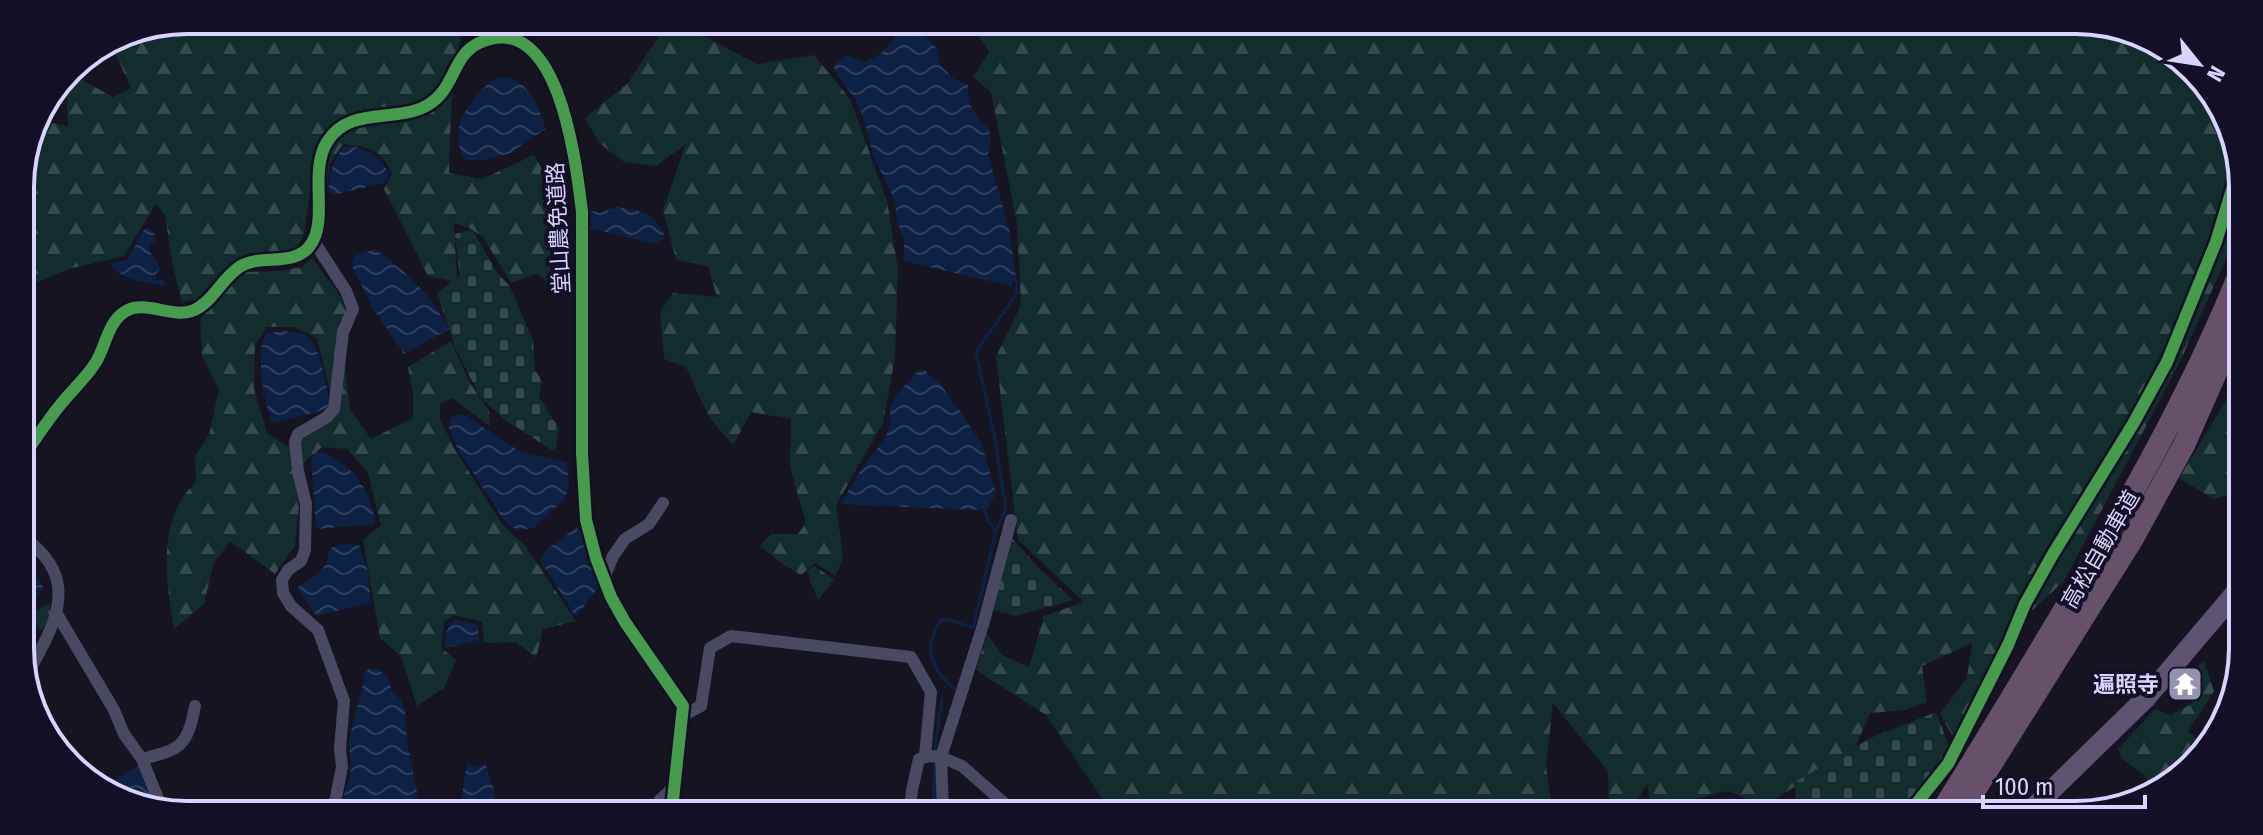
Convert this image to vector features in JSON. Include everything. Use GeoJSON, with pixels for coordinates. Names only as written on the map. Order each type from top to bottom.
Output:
{"type":"FeatureCollection","features":[{"type":"Feature","properties":{"kind":"highway","name":"高松自動車道"},"geometry":{"type":"LineString","coordinates":[[1948,801],[2117,523],[2166,434],[2229,300]]}},
{"type":"Feature","properties":{"kind":"highway","name":"高松自動車道"},"geometry":{"type":"LineString","coordinates":[[1969,801],[2132,540],[2184,445],[2229,344]]}},
{"type":"Feature","properties":{"kind":"main road"},"geometry":{"type":"LineString","coordinates":[[2040,801],[2147,697],[2229,600]]}},
{"type":"Feature","properties":{"kind":"street","name":"堂山農免道路"},"geometry":{"type":"LineString","coordinates":[[313,240],[318,216],[317,170],[326,143],[334,132],[346,123],[359,119],[419,110],[433,102],[444,92],[465,54],[477,43],[504,37],[526,44],[534,51],[545,66],[561,105],[578,175],[582,212],[583,494],[589,533],[604,578],[625,622],[683,711]]}},
{"type":"Feature","properties":{"kind":"street"},"geometry":{"type":"LineString","coordinates":[[1918,801],[1948,764],[2008,645],[2025,604],[2161,374],[2216,242],[2229,199]]}},
{"type":"Feature","properties":{"kind":"street"},"geometry":{"type":"LineString","coordinates":[[34,441],[96,362],[112,326],[125,311],[136,307],[178,313],[192,311],[205,303],[243,264],[294,257],[308,249],[313,240],[346,291],[353,309],[343,332],[334,409],[327,417],[298,434],[295,442],[306,504],[305,550],[301,561],[288,570],[282,580],[283,593],[291,606],[318,630],[344,701],[340,749],[342,767],[335,801]]}},
{"type":"Feature","properties":{"kind":"street"},"geometry":{"type":"LineString","coordinates":[[604,578],[613,556],[625,539],[649,524],[663,503]]}},
{"type":"Feature","properties":{"kind":"street"},"geometry":{"type":"LineString","coordinates":[[933,757],[983,625],[1011,520]]}},
{"type":"Feature","properties":{"kind":"street"},"geometry":{"type":"LineString","coordinates":[[34,546],[46,558],[58,581],[60,598],[57,614],[34,660]]}},
{"type":"Feature","properties":{"kind":"street"},"geometry":{"type":"LineString","coordinates":[[57,614],[114,710],[124,734],[142,759],[158,798]]}},
{"type":"Feature","properties":{"kind":"street"},"geometry":{"type":"LineString","coordinates":[[673,801],[683,711],[701,706],[710,648],[731,636],[911,657],[931,692],[933,757],[941,801]]}},
{"type":"Feature","properties":{"kind":"street"},"geometry":{"type":"LineString","coordinates":[[142,759],[176,749],[192,724],[195,706]]}},
{"type":"Feature","properties":{"kind":"street"},"geometry":{"type":"LineString","coordinates":[[912,801],[918,762],[933,757],[962,766],[1002,801]]}},
{"type":"Feature","properties":{"kind":"street"},"geometry":{"type":"LineString","coordinates":[[660,801],[674,787]]}},
{"type":"Feature","properties":{"kind":"green space"},"geometry":{"type":"Polygon","coordinates":[[[177,34],[462,34],[454,77],[449,173],[482,179],[534,155],[569,214],[572,274],[559,289],[536,274],[511,283],[483,237],[454,223],[457,282],[428,276],[384,189],[392,174],[384,159],[360,146],[343,144],[330,163],[326,191],[310,194],[304,233],[296,252],[239,260],[203,299],[182,302],[165,215],[156,204],[124,256],[69,269],[34,284],[34,177],[39,148],[49,122],[68,126],[67,93],[79,79],[113,97],[131,88],[114,54],[148,39],[177,34]]]}},
{"type":"Feature","properties":{"kind":"green space"},"geometry":{"type":"Polygon","coordinates":[[[660,34],[700,34],[758,64],[814,55],[850,99],[887,201],[898,269],[895,357],[883,423],[836,505],[843,558],[835,576],[815,563],[801,575],[760,546],[771,534],[798,534],[806,523],[790,467],[791,419],[751,412],[733,445],[709,417],[686,367],[664,359],[660,312],[673,293],[717,297],[708,266],[676,260],[663,210],[686,144],[656,166],[624,162],[599,143],[585,118],[628,83],[660,34]]]}},
{"type":"Feature","properties":{"kind":"green space"},"geometry":{"type":"Polygon","coordinates":[[[977,34],[2086,34],[2125,42],[2159,59],[2159,104],[2203,104],[2217,129],[2228,167],[2229,252],[2180,362],[2064,581],[2003,637],[1954,738],[1940,714],[1967,678],[1972,643],[1922,666],[1927,702],[1905,710],[1870,713],[1856,746],[1773,801],[1753,801],[1728,791],[1689,801],[1650,801],[1647,785],[1636,801],[1609,801],[1608,771],[1553,703],[1546,767],[1551,801],[1104,801],[1046,715],[976,670],[987,634],[1002,655],[1029,667],[1044,616],[1084,602],[1018,540],[996,357],[1021,305],[1017,224],[991,92],[973,77],[989,52],[977,34]]]}},
{"type":"Feature","properties":{"kind":"green space"},"geometry":{"type":"Polygon","coordinates":[[[472,229],[498,274],[509,285],[533,340],[535,370],[542,381],[539,397],[559,428],[555,452],[504,419],[480,397],[455,347],[437,293],[460,275],[455,234],[472,229]]]}},
{"type":"Feature","properties":{"kind":"green space"},"geometry":{"type":"Polygon","coordinates":[[[312,258],[347,310],[332,399],[317,338],[294,327],[267,327],[255,345],[254,389],[267,433],[290,448],[299,505],[295,545],[275,574],[230,541],[213,565],[204,604],[174,629],[168,591],[169,532],[183,497],[196,482],[195,456],[209,435],[219,389],[202,356],[200,318],[224,288],[243,272],[302,267],[312,258]]]}},
{"type":"Feature","properties":{"kind":"green space"},"geometry":{"type":"Polygon","coordinates":[[[451,341],[470,383],[489,411],[490,426],[452,398],[440,404],[440,420],[502,524],[526,547],[576,621],[543,629],[536,658],[516,642],[484,643],[482,622],[454,615],[444,622],[441,648],[456,660],[444,688],[417,706],[401,656],[380,638],[363,540],[381,525],[368,473],[347,449],[322,447],[303,463],[301,440],[334,415],[344,359],[350,409],[371,439],[413,418],[413,393],[408,367],[451,341]]]}},
{"type":"Feature","properties":{"kind":"green space"},"geometry":{"type":"Polygon","coordinates":[[[2229,396],[2229,494],[2214,499],[2179,478],[2229,396]]]}},
{"type":"Feature","properties":{"kind":"green space"},"geometry":{"type":"Polygon","coordinates":[[[1010,536],[1073,600],[1016,616],[992,610],[1010,536]]]}},
{"type":"Feature","properties":{"kind":"green space"},"geometry":{"type":"Polygon","coordinates":[[[814,566],[834,579],[818,601],[807,571],[814,566]]]}},
{"type":"Feature","properties":{"kind":"green space"},"geometry":{"type":"Polygon","coordinates":[[[50,603],[51,616],[42,630],[34,623],[34,611],[50,603]]]}},
{"type":"Feature","properties":{"kind":"green space"},"geometry":{"type":"Polygon","coordinates":[[[2204,661],[2214,691],[2188,731],[2198,740],[2169,769],[2148,782],[2145,775],[2121,758],[2118,749],[2155,709],[2171,715],[2191,704],[2189,673],[2204,661]]]}},
{"type":"Feature","properties":{"kind":"green space"},"geometry":{"type":"Polygon","coordinates":[[[1936,712],[1950,749],[1934,777],[1913,801],[1796,801],[1795,782],[1873,737],[1936,712]]]}},
{"type":"Feature","properties":{"kind":"water"},"geometry":{"type":"Polygon","coordinates":[[[896,34],[922,34],[936,47],[940,65],[954,79],[968,85],[969,103],[978,119],[989,129],[988,154],[1009,229],[1016,278],[1011,286],[904,261],[904,239],[897,222],[895,201],[873,155],[856,100],[834,70],[835,63],[848,55],[864,63],[892,42],[896,34]]]}},
{"type":"Feature","properties":{"kind":"water"},"geometry":{"type":"Polygon","coordinates":[[[508,77],[529,92],[545,129],[511,153],[483,160],[465,160],[458,138],[462,117],[485,87],[497,78],[508,77]]]}},
{"type":"Feature","properties":{"kind":"water"},"geometry":{"type":"Polygon","coordinates":[[[351,146],[363,149],[377,159],[389,173],[387,180],[333,195],[328,190],[331,170],[342,148],[351,146]]]}},
{"type":"Feature","properties":{"kind":"water"},"geometry":{"type":"Polygon","coordinates":[[[616,207],[648,215],[664,231],[663,239],[656,244],[584,227],[589,210],[600,213],[616,207]]]}},
{"type":"Feature","properties":{"kind":"water"},"geometry":{"type":"Polygon","coordinates":[[[148,227],[154,232],[155,242],[150,243],[150,251],[160,269],[156,280],[164,281],[164,286],[127,277],[110,263],[127,260],[148,227]]]}},
{"type":"Feature","properties":{"kind":"water"},"geometry":{"type":"Polygon","coordinates":[[[375,249],[416,284],[434,304],[449,329],[404,354],[372,307],[351,264],[354,256],[375,249]]]}},
{"type":"Feature","properties":{"kind":"water"},"geometry":{"type":"Polygon","coordinates":[[[284,331],[303,334],[314,346],[322,365],[330,404],[324,410],[273,423],[266,404],[261,351],[267,333],[284,331]]]}},
{"type":"Feature","properties":{"kind":"water"},"geometry":{"type":"Polygon","coordinates":[[[919,370],[925,370],[940,383],[982,445],[996,493],[988,507],[978,510],[840,504],[868,459],[884,441],[890,426],[890,410],[897,394],[919,370]]]}},
{"type":"Feature","properties":{"kind":"water"},"geometry":{"type":"Polygon","coordinates":[[[459,414],[521,452],[567,462],[569,489],[564,499],[534,528],[517,530],[506,523],[459,452],[448,426],[451,417],[459,414]]]}},
{"type":"Feature","properties":{"kind":"water"},"geometry":{"type":"Polygon","coordinates":[[[323,452],[343,464],[359,481],[370,501],[375,524],[316,529],[311,460],[316,453],[323,452]]]}},
{"type":"Feature","properties":{"kind":"water"},"geometry":{"type":"Polygon","coordinates":[[[576,528],[583,533],[601,584],[576,617],[540,560],[545,551],[576,528]]]}},
{"type":"Feature","properties":{"kind":"water"},"geometry":{"type":"Polygon","coordinates":[[[343,544],[359,545],[367,568],[371,602],[317,616],[297,588],[323,568],[330,548],[343,544]]]}},
{"type":"Feature","properties":{"kind":"water"},"geometry":{"type":"Polygon","coordinates":[[[34,574],[41,582],[43,588],[34,602],[34,574]]]}},
{"type":"Feature","properties":{"kind":"water"},"geometry":{"type":"Polygon","coordinates":[[[455,619],[478,625],[479,640],[446,648],[446,632],[455,619]]]}},
{"type":"Feature","properties":{"kind":"water"},"geometry":{"type":"Polygon","coordinates":[[[370,668],[388,677],[392,692],[405,710],[407,741],[419,801],[342,801],[351,773],[349,740],[364,672],[370,668]]]}},
{"type":"Feature","properties":{"kind":"water"},"geometry":{"type":"Polygon","coordinates":[[[467,763],[475,768],[486,765],[497,801],[461,801],[467,763]]]}},
{"type":"Feature","properties":{"kind":"water"},"geometry":{"type":"Polygon","coordinates":[[[142,764],[155,797],[138,793],[113,781],[142,764]]]}},
{"type":"Feature","properties":{"kind":"waterway"},"geometry":{"type":"LineString","coordinates":[[956,690],[935,666],[932,640],[941,620],[947,619],[973,628],[996,531],[1006,509],[976,352],[1017,293],[1016,278]]}},
{"type":"Feature","properties":{"kind":"waterway"},"geometry":{"type":"LineString","coordinates":[[984,509],[995,530]]}},
{"type":"Feature","properties":{"kind":"waterway"},"geometry":{"type":"LineString","coordinates":[[934,754],[942,698]]}},
{"type":"Feature","properties":{"kind":"waterway"},"geometry":{"type":"LineString","coordinates":[[934,761],[934,801]]}},
{"type":"Feature","properties":{"kind":"cycle path"},"geometry":{"type":"LineString","coordinates":[[34,441],[92,368],[120,315],[141,307],[184,313],[192,311],[206,302],[241,266],[294,257],[309,247],[318,224],[322,154],[336,131],[360,119],[400,114],[426,106],[443,91],[463,56],[479,43],[506,38],[528,47],[545,67],[558,95],[575,160],[582,212],[582,453],[586,520],[611,597],[683,706],[673,801]]}},
{"type":"Feature","properties":{"kind":"cycle path"},"geometry":{"type":"LineString","coordinates":[[1918,801],[1948,764],[2008,645],[2025,604],[2167,362],[2216,242],[2229,199]]}},
{"type":"Feature","properties":{"kind":"place","name":"遍照寺"},"geometry":{"type":"Point","coordinates":[2185,684]}}]}
